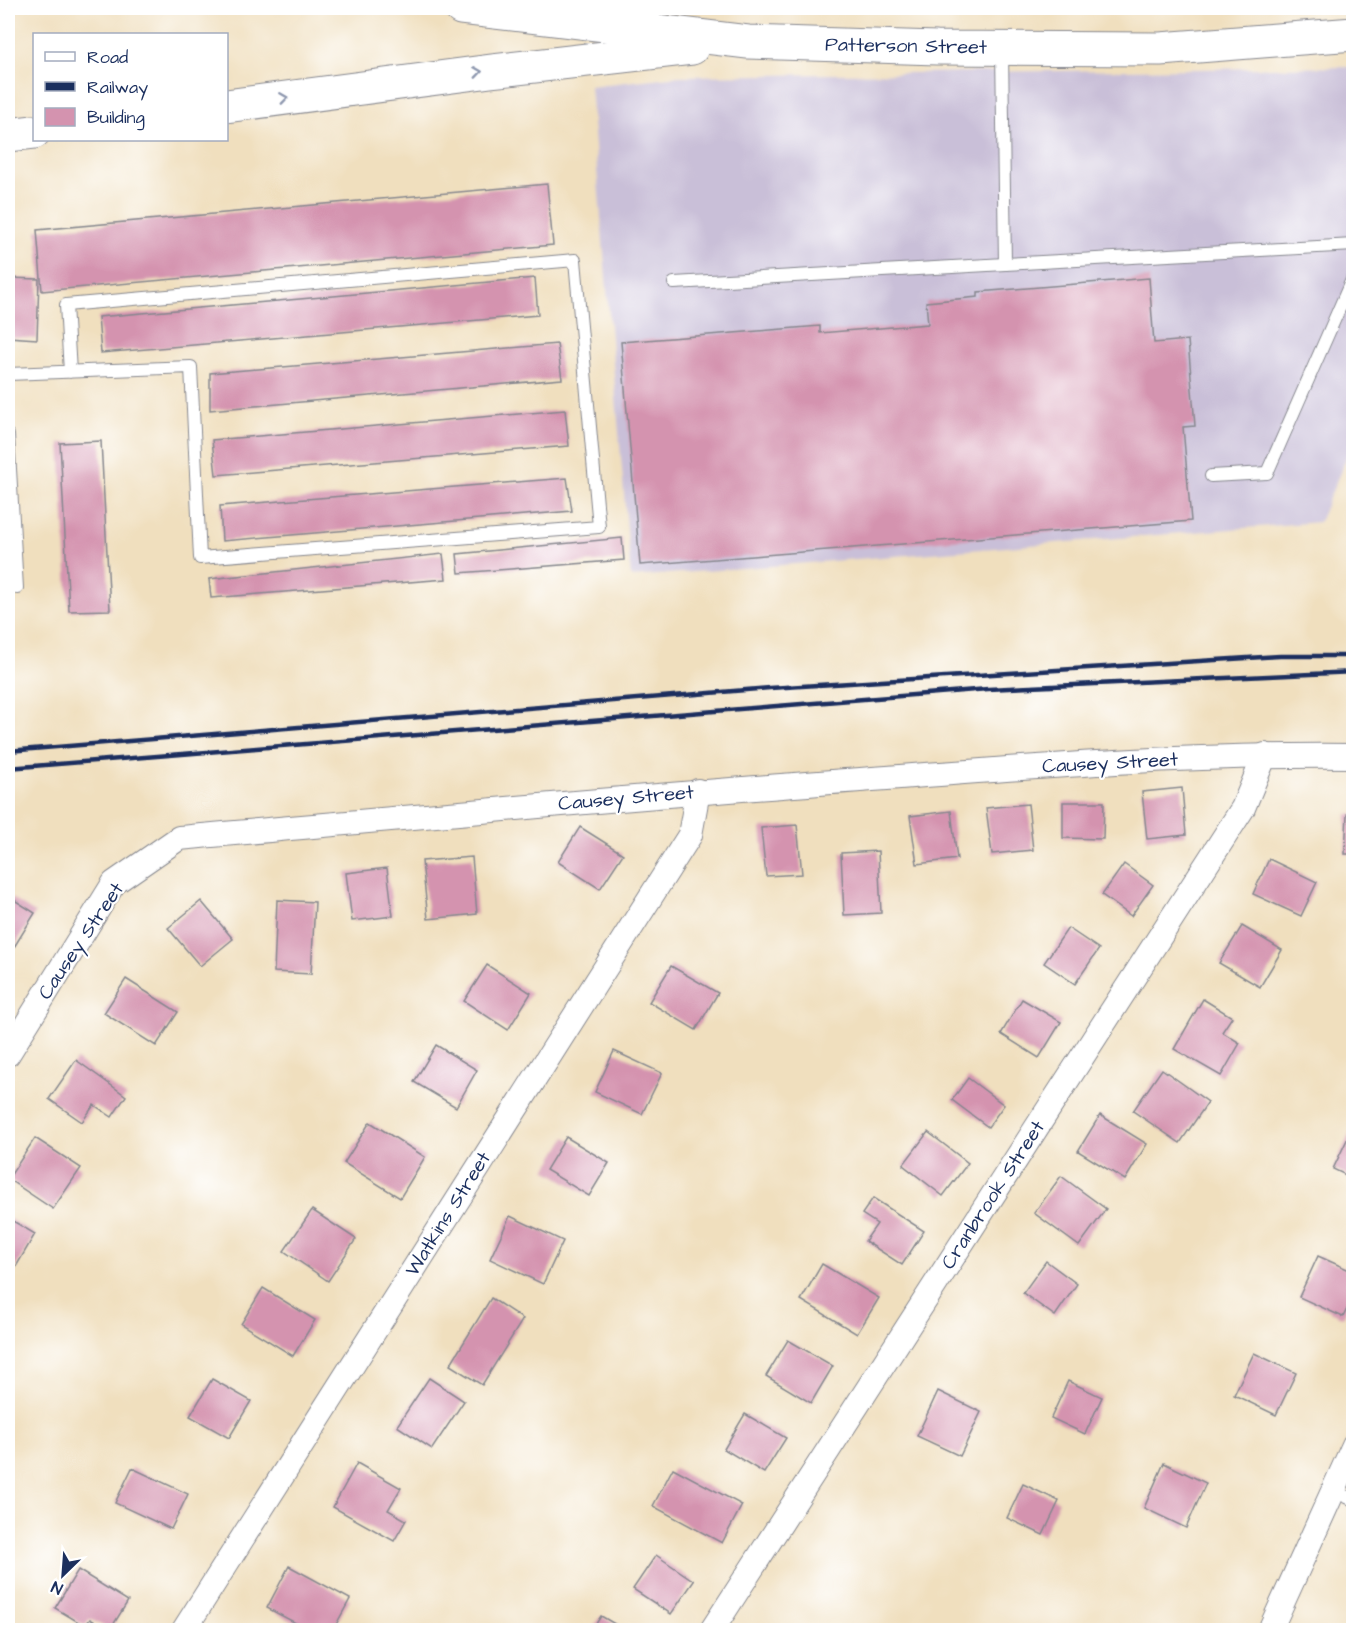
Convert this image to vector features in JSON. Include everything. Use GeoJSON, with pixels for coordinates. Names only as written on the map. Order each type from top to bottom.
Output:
{"type":"FeatureCollection","features":[{"type":"Feature","properties":{"kind":"main road","name":"Patterson Street"},"geometry":{"type":"LineString","coordinates":[[461,8],[748,42],[1160,49],[1353,34]]}},
{"type":"Feature","properties":{"kind":"main road"},"geometry":{"type":"LineString","coordinates":[[644,8],[748,42]]}},
{"type":"Feature","properties":{"kind":"main road"},"geometry":{"type":"LineString","coordinates":[[228,106],[491,70],[748,42]]}},
{"type":"Feature","properties":{"kind":"main road"},"geometry":{"type":"LineString","coordinates":[[8,135],[33,132]]}},
{"type":"Feature","properties":{"kind":"street","name":"Causey Street"},"geometry":{"type":"LineString","coordinates":[[8,1054],[114,883],[179,838],[698,791],[1092,763],[1265,755],[1353,756]]}},
{"type":"Feature","properties":{"kind":"street","name":"Cranbrook Street"},"geometry":{"type":"LineString","coordinates":[[712,1630],[1243,808],[1265,755]]}},
{"type":"Feature","properties":{"kind":"street","name":"Watkins Street"},"geometry":{"type":"LineString","coordinates":[[184,1630],[690,835],[698,791]]}},
{"type":"Feature","properties":{"kind":"street"},"geometry":{"type":"LineString","coordinates":[[1270,1630],[1343,1496],[1353,1445]]}},
{"type":"Feature","properties":{"kind":"lane"},"geometry":{"type":"LineString","coordinates":[[1002,48],[1005,264]]}},
{"type":"Feature","properties":{"kind":"lane"},"geometry":{"type":"LineString","coordinates":[[674,283],[1353,245]]}},
{"type":"Feature","properties":{"kind":"lane"},"geometry":{"type":"LineString","coordinates":[[8,375],[191,367],[200,558],[599,527],[575,260],[66,305],[70,372]]}},
{"type":"Feature","properties":{"kind":"lane"},"geometry":{"type":"LineString","coordinates":[[1211,476],[1268,473],[1353,274]]}},
{"type":"Feature","properties":{"kind":"lane"},"geometry":{"type":"LineString","coordinates":[[8,425],[17,588]]}},
{"type":"Feature","properties":{"kind":"shaded area"},"geometry":{"type":"Polygon","coordinates":[[[1353,67],[1353,442],[1319,522],[631,577],[590,86],[680,76],[1353,67]]]}},
{"type":"Feature","properties":{"kind":"building"},"geometry":{"type":"Polygon","coordinates":[[[547,184],[553,245],[42,291],[37,230],[547,184]]]}},
{"type":"Feature","properties":{"kind":"building"},"geometry":{"type":"Polygon","coordinates":[[[8,278],[39,279],[37,339],[8,337],[8,278]]]}},
{"type":"Feature","properties":{"kind":"building"},"geometry":{"type":"Polygon","coordinates":[[[535,278],[538,315],[101,353],[98,317],[535,278]]]}},
{"type":"Feature","properties":{"kind":"building"},"geometry":{"type":"Polygon","coordinates":[[[1149,278],[1154,343],[1188,340],[1195,426],[1183,427],[1191,521],[640,565],[621,342],[820,326],[820,333],[928,324],[926,302],[978,297],[978,292],[1149,278]]]}},
{"type":"Feature","properties":{"kind":"building"},"geometry":{"type":"Polygon","coordinates":[[[557,344],[562,379],[210,410],[210,373],[557,344]]]}},
{"type":"Feature","properties":{"kind":"building"},"geometry":{"type":"Polygon","coordinates":[[[565,410],[569,446],[216,475],[212,440],[565,410]]]}},
{"type":"Feature","properties":{"kind":"building"},"geometry":{"type":"Polygon","coordinates":[[[101,441],[110,610],[69,611],[60,443],[101,441]]]}},
{"type":"Feature","properties":{"kind":"building"},"geometry":{"type":"Polygon","coordinates":[[[567,478],[572,511],[222,541],[220,506],[567,478]]]}},
{"type":"Feature","properties":{"kind":"building"},"geometry":{"type":"Polygon","coordinates":[[[622,538],[624,560],[459,573],[457,554],[622,538]]]}},
{"type":"Feature","properties":{"kind":"building"},"geometry":{"type":"Polygon","coordinates":[[[443,554],[446,579],[211,598],[209,579],[443,554]]]}},
{"type":"Feature","properties":{"kind":"building"},"geometry":{"type":"Polygon","coordinates":[[[1182,788],[1186,835],[1147,839],[1142,792],[1182,788]]]}},
{"type":"Feature","properties":{"kind":"building"},"geometry":{"type":"Polygon","coordinates":[[[1063,802],[1104,802],[1103,839],[1063,838],[1063,802]]]}},
{"type":"Feature","properties":{"kind":"building"},"geometry":{"type":"Polygon","coordinates":[[[1028,804],[1033,850],[992,854],[986,808],[1028,804]]]}},
{"type":"Feature","properties":{"kind":"building"},"geometry":{"type":"Polygon","coordinates":[[[951,811],[957,859],[917,864],[910,816],[951,811]]]}},
{"type":"Feature","properties":{"kind":"building"},"geometry":{"type":"Polygon","coordinates":[[[1347,814],[1354,814],[1354,854],[1345,854],[1347,814]]]}},
{"type":"Feature","properties":{"kind":"building"},"geometry":{"type":"Polygon","coordinates":[[[797,825],[802,874],[766,876],[761,828],[797,825]]]}},
{"type":"Feature","properties":{"kind":"building"},"geometry":{"type":"Polygon","coordinates":[[[580,827],[623,854],[600,889],[558,862],[580,827]]]}},
{"type":"Feature","properties":{"kind":"building"},"geometry":{"type":"Polygon","coordinates":[[[878,851],[881,913],[844,915],[841,853],[878,851]]]}},
{"type":"Feature","properties":{"kind":"building"},"geometry":{"type":"Polygon","coordinates":[[[472,857],[477,914],[428,919],[422,861],[472,857]]]}},
{"type":"Feature","properties":{"kind":"building"},"geometry":{"type":"Polygon","coordinates":[[[1269,859],[1317,882],[1301,916],[1253,894],[1269,859]]]}},
{"type":"Feature","properties":{"kind":"building"},"geometry":{"type":"Polygon","coordinates":[[[1124,864],[1153,885],[1131,916],[1102,895],[1124,864]]]}},
{"type":"Feature","properties":{"kind":"building"},"geometry":{"type":"Polygon","coordinates":[[[387,868],[393,916],[352,921],[346,873],[387,868]]]}},
{"type":"Feature","properties":{"kind":"building"},"geometry":{"type":"Polygon","coordinates":[[[8,896],[35,913],[8,957],[8,896]]]}},
{"type":"Feature","properties":{"kind":"building"},"geometry":{"type":"Polygon","coordinates":[[[277,900],[315,902],[311,974],[274,972],[277,900]]]}},
{"type":"Feature","properties":{"kind":"building"},"geometry":{"type":"Polygon","coordinates":[[[201,901],[233,939],[200,966],[168,928],[201,901]]]}},
{"type":"Feature","properties":{"kind":"building"},"geometry":{"type":"Polygon","coordinates":[[[1242,926],[1282,950],[1260,987],[1219,963],[1242,926]]]}},
{"type":"Feature","properties":{"kind":"building"},"geometry":{"type":"Polygon","coordinates":[[[1068,928],[1099,949],[1075,984],[1044,963],[1068,928]]]}},
{"type":"Feature","properties":{"kind":"building"},"geometry":{"type":"Polygon","coordinates":[[[487,965],[531,993],[508,1030],[464,1001],[487,965]]]}},
{"type":"Feature","properties":{"kind":"building"},"geometry":{"type":"Polygon","coordinates":[[[671,966],[718,993],[696,1030],[649,1002],[671,966]]]}},
{"type":"Feature","properties":{"kind":"building"},"geometry":{"type":"Polygon","coordinates":[[[126,979],[178,1012],[156,1046],[104,1013],[126,979]]]}},
{"type":"Feature","properties":{"kind":"building"},"geometry":{"type":"Polygon","coordinates":[[[1022,999],[1061,1022],[1039,1058],[1001,1034],[1022,999]]]}},
{"type":"Feature","properties":{"kind":"building"},"geometry":{"type":"Polygon","coordinates":[[[1203,999],[1232,1017],[1222,1032],[1240,1043],[1221,1076],[1174,1049],[1203,999]]]}},
{"type":"Feature","properties":{"kind":"building"},"geometry":{"type":"Polygon","coordinates":[[[436,1045],[477,1070],[456,1107],[414,1082],[436,1045]]]}},
{"type":"Feature","properties":{"kind":"building"},"geometry":{"type":"Polygon","coordinates":[[[614,1051],[662,1073],[642,1114],[595,1092],[614,1051]]]}},
{"type":"Feature","properties":{"kind":"building"},"geometry":{"type":"Polygon","coordinates":[[[76,1060],[126,1096],[112,1117],[94,1105],[82,1122],[49,1099],[76,1060]]]}},
{"type":"Feature","properties":{"kind":"building"},"geometry":{"type":"Polygon","coordinates":[[[1162,1069],[1208,1102],[1180,1143],[1133,1111],[1162,1069]]]}},
{"type":"Feature","properties":{"kind":"building"},"geometry":{"type":"Polygon","coordinates":[[[968,1078],[1004,1105],[988,1127],[952,1100],[968,1078]]]}},
{"type":"Feature","properties":{"kind":"building"},"geometry":{"type":"Polygon","coordinates":[[[1100,1115],[1147,1144],[1125,1180],[1078,1151],[1100,1115]]]}},
{"type":"Feature","properties":{"kind":"building"},"geometry":{"type":"Polygon","coordinates":[[[370,1122],[425,1157],[400,1198],[344,1163],[370,1122]]]}},
{"type":"Feature","properties":{"kind":"building"},"geometry":{"type":"Polygon","coordinates":[[[1354,1125],[1354,1179],[1333,1169],[1354,1125]]]}},
{"type":"Feature","properties":{"kind":"building"},"geometry":{"type":"Polygon","coordinates":[[[928,1132],[968,1163],[943,1196],[903,1165],[928,1132]]]}},
{"type":"Feature","properties":{"kind":"building"},"geometry":{"type":"Polygon","coordinates":[[[566,1137],[609,1163],[589,1196],[546,1170],[566,1137]]]}},
{"type":"Feature","properties":{"kind":"building"},"geometry":{"type":"Polygon","coordinates":[[[35,1138],[81,1168],[53,1209],[8,1179],[35,1138]]]}},
{"type":"Feature","properties":{"kind":"building"},"geometry":{"type":"Polygon","coordinates":[[[1061,1176],[1106,1209],[1079,1246],[1034,1213],[1061,1176]]]}},
{"type":"Feature","properties":{"kind":"building"},"geometry":{"type":"Polygon","coordinates":[[[873,1198],[924,1231],[902,1265],[865,1241],[877,1224],[862,1214],[873,1198]]]}},
{"type":"Feature","properties":{"kind":"building"},"geometry":{"type":"Polygon","coordinates":[[[312,1210],[356,1239],[328,1281],[284,1251],[312,1210]]]}},
{"type":"Feature","properties":{"kind":"building"},"geometry":{"type":"Polygon","coordinates":[[[510,1216],[563,1241],[543,1284],[490,1259],[510,1216]]]}},
{"type":"Feature","properties":{"kind":"building"},"geometry":{"type":"Polygon","coordinates":[[[8,1218],[35,1234],[10,1277],[8,1275],[8,1218]]]}},
{"type":"Feature","properties":{"kind":"building"},"geometry":{"type":"Polygon","coordinates":[[[1318,1256],[1354,1272],[1354,1295],[1343,1317],[1299,1297],[1318,1256]]]}},
{"type":"Feature","properties":{"kind":"building"},"geometry":{"type":"Polygon","coordinates":[[[1046,1261],[1077,1284],[1055,1316],[1023,1293],[1046,1261]]]}},
{"type":"Feature","properties":{"kind":"building"},"geometry":{"type":"Polygon","coordinates":[[[822,1264],[879,1298],[857,1334],[801,1300],[822,1264]]]}},
{"type":"Feature","properties":{"kind":"building"},"geometry":{"type":"Polygon","coordinates":[[[263,1288],[315,1320],[293,1356],[241,1324],[263,1288]]]}},
{"type":"Feature","properties":{"kind":"building"},"geometry":{"type":"Polygon","coordinates":[[[491,1298],[523,1319],[482,1385],[450,1365],[491,1298]]]}},
{"type":"Feature","properties":{"kind":"building"},"geometry":{"type":"Polygon","coordinates":[[[788,1340],[833,1366],[811,1403],[766,1376],[788,1340]]]}},
{"type":"Feature","properties":{"kind":"building"},"geometry":{"type":"Polygon","coordinates":[[[1254,1353],[1296,1373],[1276,1415],[1234,1395],[1254,1353]]]}},
{"type":"Feature","properties":{"kind":"building"},"geometry":{"type":"Polygon","coordinates":[[[429,1378],[464,1401],[432,1449],[397,1426],[429,1378]]]}},
{"type":"Feature","properties":{"kind":"building"},"geometry":{"type":"Polygon","coordinates":[[[212,1379],[251,1401],[229,1438],[190,1416],[212,1379]]]}},
{"type":"Feature","properties":{"kind":"building"},"geometry":{"type":"Polygon","coordinates":[[[1068,1381],[1102,1397],[1085,1434],[1051,1418],[1068,1381]]]}},
{"type":"Feature","properties":{"kind":"building"},"geometry":{"type":"Polygon","coordinates":[[[938,1391],[981,1412],[960,1456],[917,1436],[938,1391]]]}},
{"type":"Feature","properties":{"kind":"building"},"geometry":{"type":"Polygon","coordinates":[[[745,1414],[786,1438],[764,1473],[724,1449],[745,1414]]]}},
{"type":"Feature","properties":{"kind":"building"},"geometry":{"type":"Polygon","coordinates":[[[357,1463],[401,1488],[388,1510],[406,1520],[394,1541],[333,1507],[357,1463]]]}},
{"type":"Feature","properties":{"kind":"building"},"geometry":{"type":"Polygon","coordinates":[[[1164,1463],[1206,1483],[1186,1528],[1144,1508],[1164,1463]]]}},
{"type":"Feature","properties":{"kind":"building"},"geometry":{"type":"Polygon","coordinates":[[[132,1468],[188,1494],[171,1529],[115,1503],[132,1468]]]}},
{"type":"Feature","properties":{"kind":"building"},"geometry":{"type":"Polygon","coordinates":[[[673,1468],[742,1505],[722,1543],[653,1506],[673,1468]]]}},
{"type":"Feature","properties":{"kind":"building"},"geometry":{"type":"Polygon","coordinates":[[[1023,1484],[1059,1501],[1043,1535],[1007,1518],[1023,1484]]]}},
{"type":"Feature","properties":{"kind":"building"},"geometry":{"type":"Polygon","coordinates":[[[656,1555],[694,1581],[671,1614],[633,1589],[656,1555]]]}},
{"type":"Feature","properties":{"kind":"building"},"geometry":{"type":"Polygon","coordinates":[[[289,1566],[350,1599],[333,1630],[309,1630],[267,1608],[289,1566]]]}},
{"type":"Feature","properties":{"kind":"building"},"geometry":{"type":"Polygon","coordinates":[[[78,1570],[128,1601],[110,1630],[90,1619],[85,1626],[55,1608],[78,1570]]]}},
{"type":"Feature","properties":{"kind":"building"},"geometry":{"type":"Polygon","coordinates":[[[601,1616],[625,1630],[592,1630],[601,1616]]]}},
{"type":"Feature","properties":{"kind":"railway"},"geometry":{"type":"LineString","coordinates":[[8,751],[770,688],[1280,656],[1354,656]]}},
{"type":"Feature","properties":{"kind":"railway"},"geometry":{"type":"LineString","coordinates":[[8,768],[988,689],[1354,672]]}}]}
